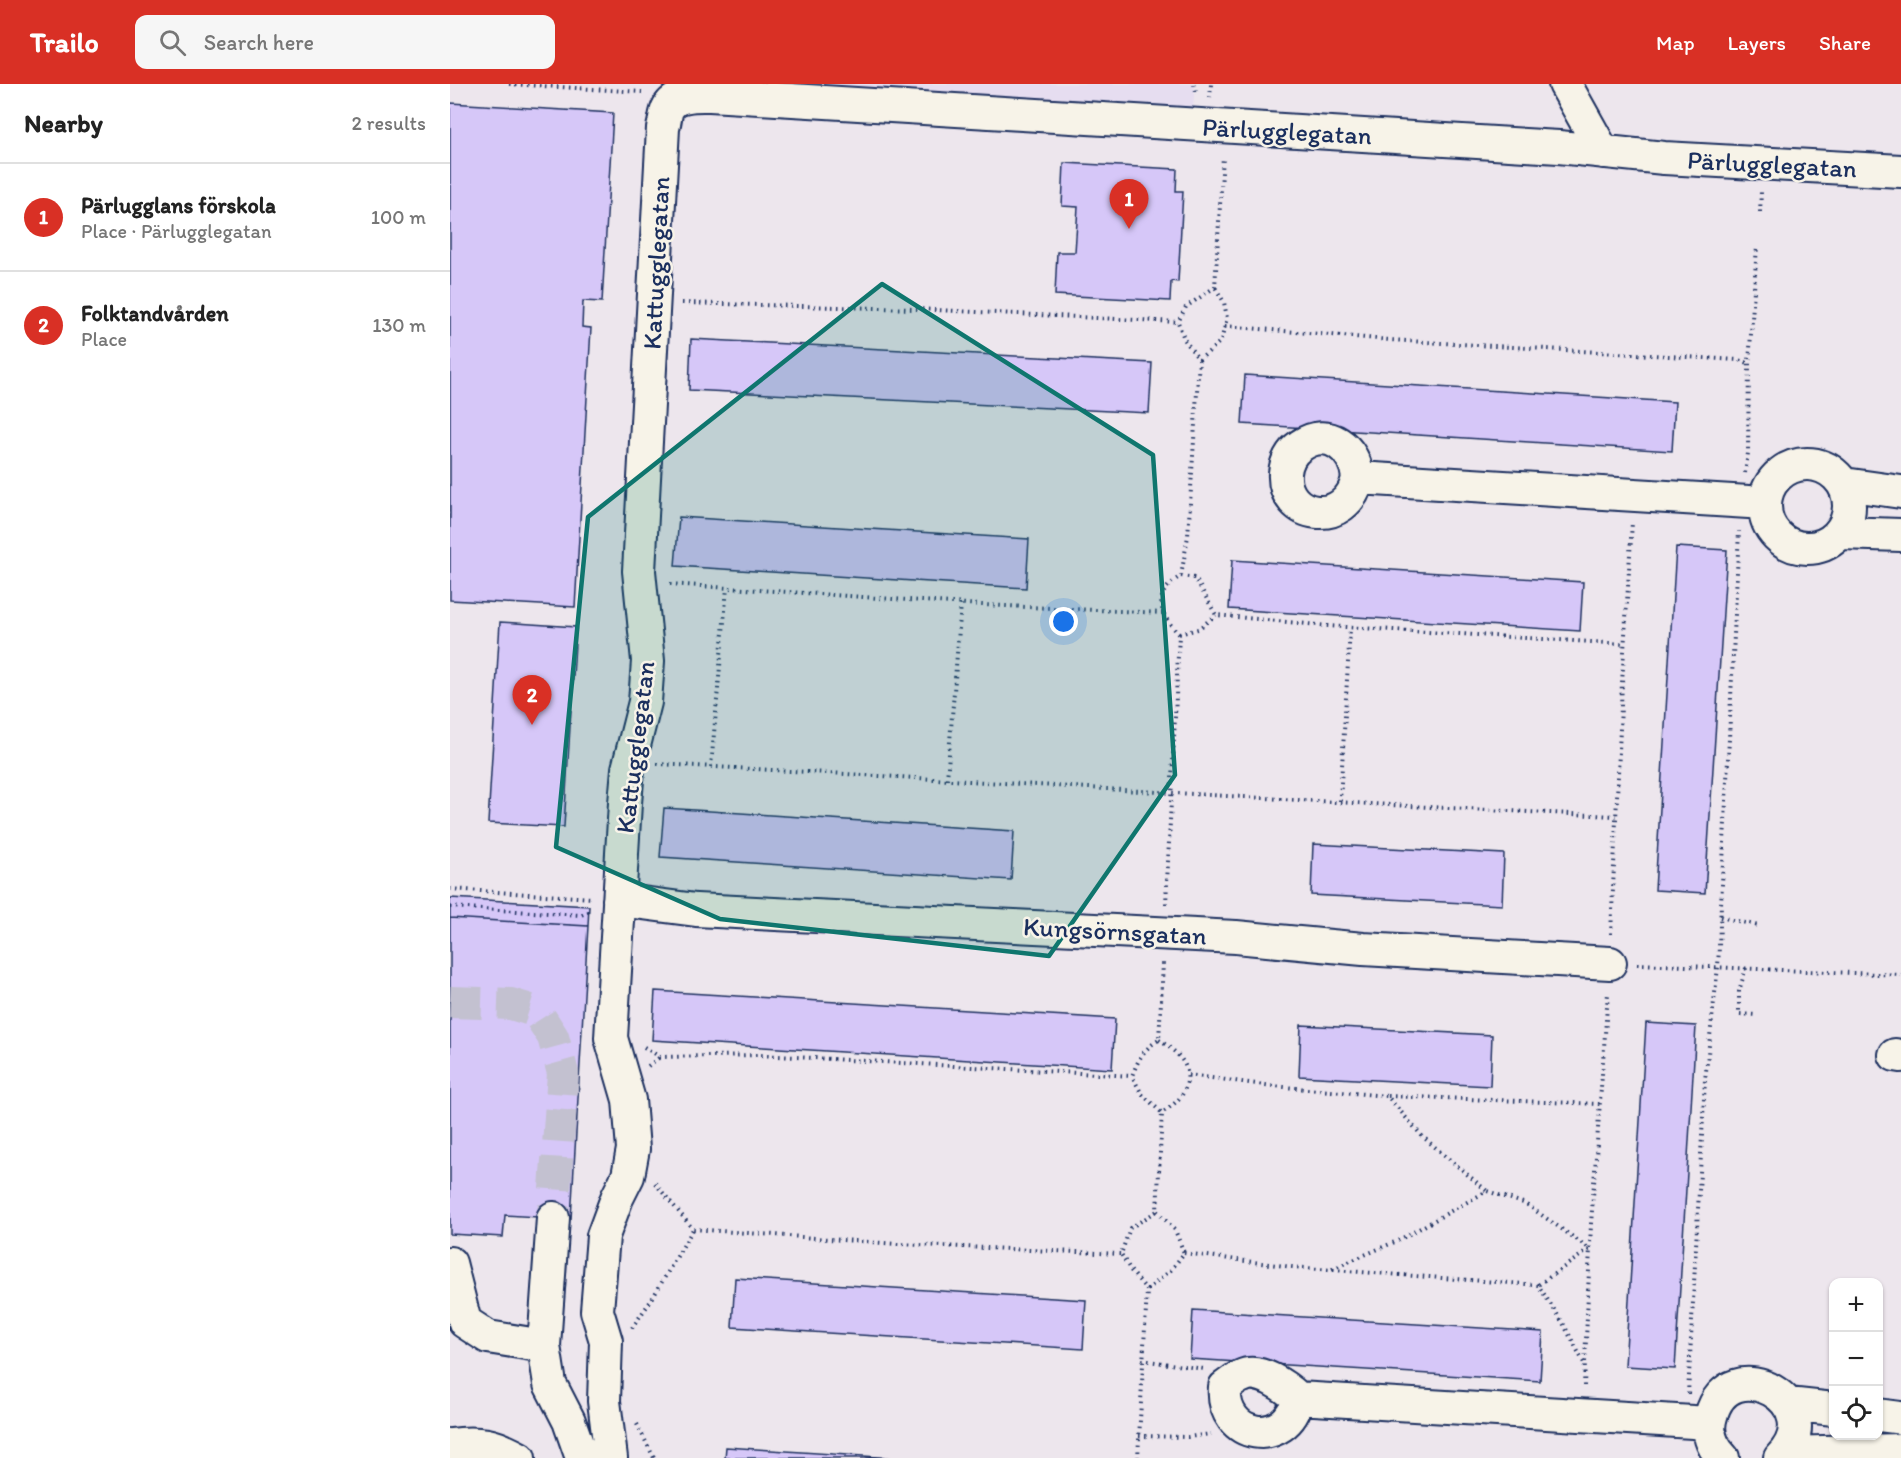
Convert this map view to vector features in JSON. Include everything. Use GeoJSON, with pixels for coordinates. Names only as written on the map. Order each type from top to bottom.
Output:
{"type":"FeatureCollection","features":[{"type":"Feature","properties":{"kind":"street"},"geometry":{"type":"LineString","coordinates":[[1565,84],[1603,152]]}},
{"type":"Feature","properties":{"kind":"street","name":"Pärlugglegatan"},"geometry":{"type":"LineString","coordinates":[[663,97],[680,98],[702,95],[1396,137],[1664,158],[1901,171]]}},
{"type":"Feature","properties":{"kind":"street","name":"Kattugglegatan"},"geometry":{"type":"LineString","coordinates":[[611,1458],[604,1401],[606,1341],[597,1311],[603,1236],[628,1176],[633,1149],[629,1100],[611,1038],[625,803],[630,763],[645,702],[648,661],[639,571],[663,128],[668,107],[663,97]]}},
{"type":"Feature","properties":{"kind":"street"},"geometry":{"type":"LineString","coordinates":[[1358,478],[1752,502],[1788,468],[1802,464],[1816,464],[1829,470],[1844,484],[1849,496],[1850,508],[1841,533],[1825,545],[1811,549],[1796,548],[1783,541],[1752,502]]}},
{"type":"Feature","properties":{"kind":"street"},"geometry":{"type":"LineString","coordinates":[[1844,484],[1901,492]]}},
{"type":"Feature","properties":{"kind":"street"},"geometry":{"type":"LineString","coordinates":[[1841,533],[1901,535]]}},
{"type":"Feature","properties":{"kind":"street","name":"Kungsörnsgatan"},"geometry":{"type":"LineString","coordinates":[[619,900],[696,910],[1236,937],[1363,950],[1610,963]]}},
{"type":"Feature","properties":{"kind":"street"},"geometry":{"type":"LineString","coordinates":[[553,1218],[544,1346],[550,1384],[569,1421],[582,1458]]}},
{"type":"Feature","properties":{"kind":"street"},"geometry":{"type":"LineString","coordinates":[[450,1263],[465,1322],[488,1337],[544,1346]]}},
{"type":"Feature","properties":{"kind":"street"},"geometry":{"type":"LineString","coordinates":[[1298,1398],[1289,1420],[1279,1428],[1268,1432],[1256,1432],[1234,1421],[1224,1399],[1226,1386],[1243,1375],[1260,1376],[1286,1387],[1298,1398],[1697,1422],[1713,1409],[1721,1397],[1732,1388],[1746,1384],[1760,1385],[1773,1390],[1788,1404],[1793,1416],[1794,1429],[1791,1441],[1783,1455]]}},
{"type":"Feature","properties":{"kind":"street"},"geometry":{"type":"LineString","coordinates":[[1788,1404],[1829,1409]]}},
{"type":"Feature","properties":{"kind":"street"},"geometry":{"type":"LineString","coordinates":[[1883,1416],[1901,1418]]}},
{"type":"Feature","properties":{"kind":"street"},"geometry":{"type":"LineString","coordinates":[[1697,1422],[1723,1458]]}},
{"type":"Feature","properties":{"kind":"street"},"geometry":{"type":"LineString","coordinates":[[450,1445],[471,1442],[487,1444],[508,1455]]}},
{"type":"Feature","properties":{"kind":"street"},"geometry":{"type":"LineString","coordinates":[[1783,1455],[1901,1450]]}},
{"type":"Feature","properties":{"kind":"path"},"geometry":{"type":"LineString","coordinates":[[509,84],[663,97]]}},
{"type":"Feature","properties":{"kind":"path"},"geometry":{"type":"LineString","coordinates":[[1199,360],[1221,341],[1227,318],[1224,302],[1215,287],[1225,128]]}},
{"type":"Feature","properties":{"kind":"path"},"geometry":{"type":"LineString","coordinates":[[1697,1422],[1705,1080],[1718,967],[1752,502],[1748,453],[1749,363],[1757,246]]}},
{"type":"Feature","properties":{"kind":"path"},"geometry":{"type":"LineString","coordinates":[[1181,576],[1188,536],[1199,360],[1184,339],[1178,322],[1186,307],[1215,287]]}},
{"type":"Feature","properties":{"kind":"path"},"geometry":{"type":"LineString","coordinates":[[654,302],[916,309],[1178,322]]}},
{"type":"Feature","properties":{"kind":"path"},"geometry":{"type":"LineString","coordinates":[[1225,326],[1390,340],[1616,352],[1738,360],[1749,363]]}},
{"type":"Feature","properties":{"kind":"path"},"geometry":{"type":"LineString","coordinates":[[1582,1415],[1590,1249],[1610,963],[1634,495]]}},
{"type":"Feature","properties":{"kind":"path"},"geometry":{"type":"LineString","coordinates":[[1159,1040],[1179,634],[1166,620],[1161,604],[1167,585],[1181,576],[1195,578],[1216,615]]}},
{"type":"Feature","properties":{"kind":"path"},"geometry":{"type":"LineString","coordinates":[[640,584],[961,604],[1164,613]]}},
{"type":"Feature","properties":{"kind":"path"},"geometry":{"type":"LineString","coordinates":[[711,767],[727,588]]}},
{"type":"Feature","properties":{"kind":"path"},"geometry":{"type":"LineString","coordinates":[[947,779],[961,604]]}},
{"type":"Feature","properties":{"kind":"path"},"geometry":{"type":"LineString","coordinates":[[1179,634],[1198,629],[1216,615],[1350,628],[1625,644]]}},
{"type":"Feature","properties":{"kind":"path"},"geometry":{"type":"LineString","coordinates":[[1340,801],[1350,628]]}},
{"type":"Feature","properties":{"kind":"path"},"geometry":{"type":"LineString","coordinates":[[630,763],[947,779],[1170,794],[1616,816]]}},
{"type":"Feature","properties":{"kind":"path"},"geometry":{"type":"LineString","coordinates":[[450,889],[619,900]]}},
{"type":"Feature","properties":{"kind":"path"},"geometry":{"type":"LineString","coordinates":[[450,907],[581,915],[619,900]]}},
{"type":"Feature","properties":{"kind":"path"},"geometry":{"type":"LineString","coordinates":[[1720,917],[1759,926]]}},
{"type":"Feature","properties":{"kind":"path"},"geometry":{"type":"LineString","coordinates":[[1610,963],[1901,975]]}},
{"type":"Feature","properties":{"kind":"path"},"geometry":{"type":"LineString","coordinates":[[1746,968],[1739,991],[1739,1014],[1756,1015]]}},
{"type":"Feature","properties":{"kind":"path"},"geometry":{"type":"LineString","coordinates":[[611,1038],[628,1037],[660,1057],[760,1055],[1132,1076]]}},
{"type":"Feature","properties":{"kind":"path"},"geometry":{"type":"LineString","coordinates":[[1159,1040],[1179,1054],[1188,1074],[1183,1095],[1162,1113],[1157,1211],[1175,1230],[1184,1253]]}},
{"type":"Feature","properties":{"kind":"path"},"geometry":{"type":"LineString","coordinates":[[1132,1076],[1139,1058],[1149,1045],[1159,1040]]}},
{"type":"Feature","properties":{"kind":"path"},"geometry":{"type":"LineString","coordinates":[[1188,1074],[1274,1086],[1388,1096],[1600,1104]]}},
{"type":"Feature","properties":{"kind":"path"},"geometry":{"type":"LineString","coordinates":[[1132,1076],[1142,1094],[1162,1113]]}},
{"type":"Feature","properties":{"kind":"path"},"geometry":{"type":"LineString","coordinates":[[1388,1096],[1423,1137],[1487,1191],[1526,1204],[1590,1249]]}},
{"type":"Feature","properties":{"kind":"path"},"geometry":{"type":"LineString","coordinates":[[633,1149],[662,1193],[693,1228],[897,1244],[1121,1254]]}},
{"type":"Feature","properties":{"kind":"path"},"geometry":{"type":"LineString","coordinates":[[1329,1270],[1397,1241],[1487,1191]]}},
{"type":"Feature","properties":{"kind":"path"},"geometry":{"type":"LineString","coordinates":[[1138,1458],[1147,1290],[1131,1271],[1121,1254],[1130,1228],[1157,1211]]}},
{"type":"Feature","properties":{"kind":"path"},"geometry":{"type":"LineString","coordinates":[[632,1328],[652,1299],[693,1228]]}},
{"type":"Feature","properties":{"kind":"path"},"geometry":{"type":"LineString","coordinates":[[1184,1253],[1329,1270],[1538,1285],[1590,1249]]}},
{"type":"Feature","properties":{"kind":"path"},"geometry":{"type":"LineString","coordinates":[[1147,1290],[1171,1270],[1184,1253]]}},
{"type":"Feature","properties":{"kind":"path"},"geometry":{"type":"LineString","coordinates":[[1538,1285],[1563,1323],[1585,1363]]}},
{"type":"Feature","properties":{"kind":"path"},"geometry":{"type":"LineString","coordinates":[[1142,1360],[1204,1369],[1226,1386]]}},
{"type":"Feature","properties":{"kind":"path"},"geometry":{"type":"LineString","coordinates":[[1139,1436],[1188,1437],[1216,1433],[1234,1421]]}},
{"type":"Feature","properties":{"kind":"path"},"geometry":{"type":"LineString","coordinates":[[637,1423],[654,1458]]}},
{"type":"Feature","properties":{"kind":"highlighted area"},"geometry":{"type":"Polygon","coordinates":[[[882,284],[1153,455],[1175,775],[1049,956],[720,919],[556,847],[588,517],[882,284]]]}},
{"type":"Feature","properties":{"kind":"shaded area"},"geometry":{"type":"Polygon","coordinates":[[[726,84],[1195,84],[1193,108],[726,84]]]}},
{"type":"Feature","properties":{"kind":"building"},"geometry":{"type":"Polygon","coordinates":[[[450,103],[613,113],[602,302],[583,301],[582,327],[591,328],[575,607],[450,600],[450,103]]]}},
{"type":"Feature","properties":{"kind":"building"},"geometry":{"type":"Polygon","coordinates":[[[1064,163],[1177,169],[1176,191],[1183,191],[1178,282],[1171,281],[1170,301],[1055,295],[1057,252],[1075,252],[1078,207],[1062,206],[1064,163]]]}},
{"type":"Feature","properties":{"kind":"building"},"geometry":{"type":"Polygon","coordinates":[[[691,339],[1152,363],[1149,413],[689,390],[691,339]]]}},
{"type":"Feature","properties":{"kind":"building"},"geometry":{"type":"Polygon","coordinates":[[[1245,375],[1675,402],[1672,451],[1242,424],[1245,375]]]}},
{"type":"Feature","properties":{"kind":"building"},"geometry":{"type":"Polygon","coordinates":[[[679,517],[1029,539],[1026,588],[675,566],[679,517]]]}},
{"type":"Feature","properties":{"kind":"building"},"geometry":{"type":"Polygon","coordinates":[[[1676,547],[1727,550],[1705,893],[1655,890],[1676,547]]]}},
{"type":"Feature","properties":{"kind":"building"},"geometry":{"type":"Polygon","coordinates":[[[1232,560],[1583,582],[1580,631],[1229,609],[1232,560]]]}},
{"type":"Feature","properties":{"kind":"building"},"geometry":{"type":"Polygon","coordinates":[[[500,622],[576,627],[564,827],[488,823],[500,622]]]}},
{"type":"Feature","properties":{"kind":"building"},"geometry":{"type":"Polygon","coordinates":[[[664,808],[1014,831],[1011,880],[660,857],[664,808]]]}},
{"type":"Feature","properties":{"kind":"building"},"geometry":{"type":"Polygon","coordinates":[[[1313,844],[1504,854],[1502,905],[1311,895],[1313,844]]]}},
{"type":"Feature","properties":{"kind":"building"},"geometry":{"type":"Polygon","coordinates":[[[450,898],[589,906],[588,926],[450,918],[450,898]]]}},
{"type":"Feature","properties":{"kind":"building"},"geometry":{"type":"Polygon","coordinates":[[[450,918],[588,926],[571,1219],[505,1215],[503,1237],[450,1234],[450,918]]]}},
{"type":"Feature","properties":{"kind":"building"},"geometry":{"type":"Polygon","coordinates":[[[655,991],[1115,1019],[1112,1069],[652,1040],[655,991]]]}},
{"type":"Feature","properties":{"kind":"building"},"geometry":{"type":"Polygon","coordinates":[[[1646,1023],[1696,1026],[1675,1369],[1625,1366],[1646,1023]]]}},
{"type":"Feature","properties":{"kind":"building"},"geometry":{"type":"Polygon","coordinates":[[[1301,1025],[1492,1035],[1490,1086],[1299,1076],[1301,1025]]]}},
{"type":"Feature","properties":{"kind":"building"},"geometry":{"type":"Polygon","coordinates":[[[735,1278],[1086,1300],[1083,1349],[732,1327],[735,1278]]]}},
{"type":"Feature","properties":{"kind":"building"},"geometry":{"type":"Polygon","coordinates":[[[1193,1310],[1543,1332],[1540,1381],[1190,1359],[1193,1310]]]}},
{"type":"Feature","properties":{"kind":"building"},"geometry":{"type":"Polygon","coordinates":[[[726,1447],[894,1458],[725,1458],[726,1447]]]}},
{"type":"Feature","properties":{"kind":"tunnel"},"geometry":{"type":"LineString","coordinates":[[450,1002],[511,1004],[537,1012],[553,1037],[563,1073],[553,1218]]}},
{"type":"Feature","properties":{"kind":"place","name":"Pärlugglans förskola"},"geometry":{"type":"Point","coordinates":[1129,229]}},
{"type":"Feature","properties":{"kind":"place","name":"Folktandvården"},"geometry":{"type":"Point","coordinates":[532,725]}}]}
